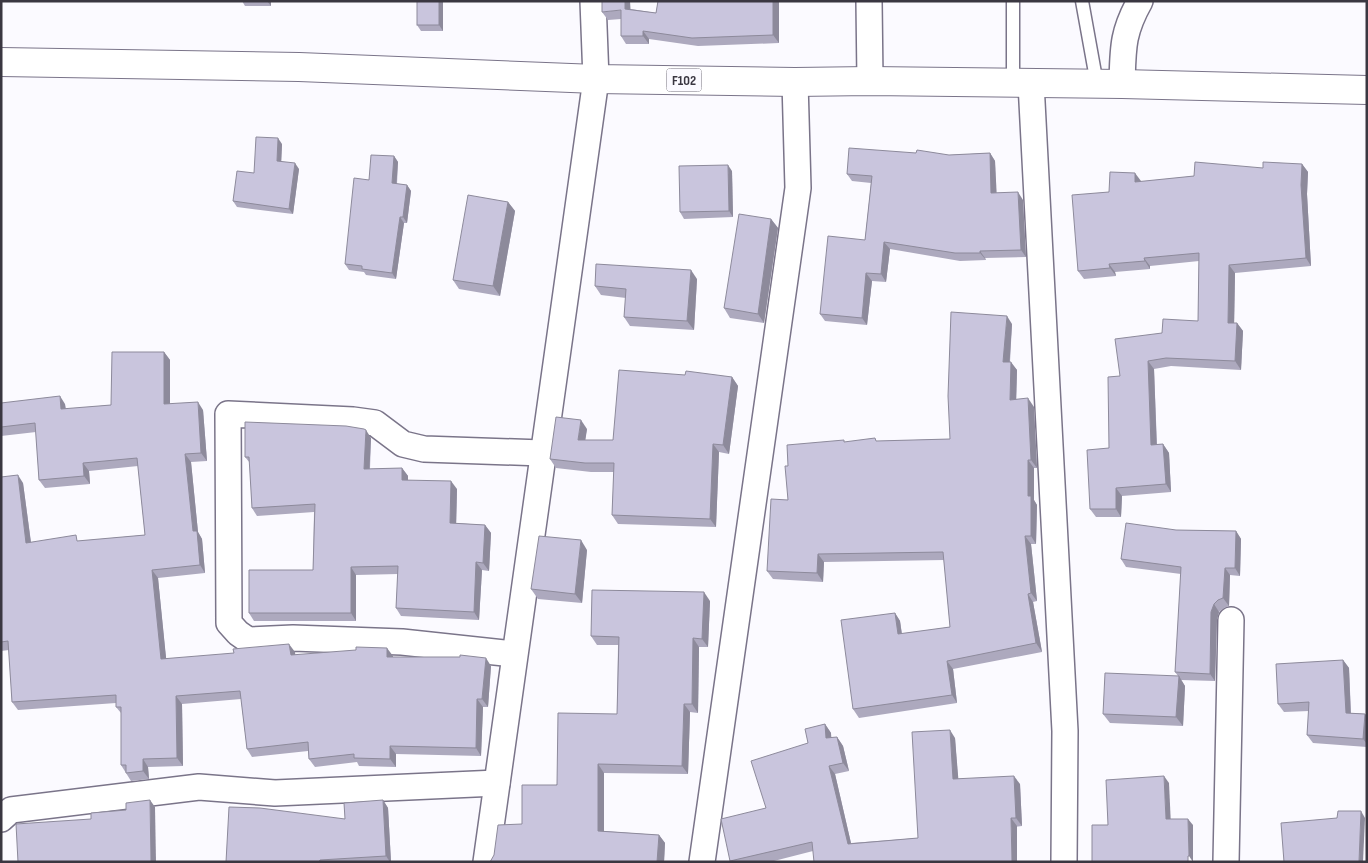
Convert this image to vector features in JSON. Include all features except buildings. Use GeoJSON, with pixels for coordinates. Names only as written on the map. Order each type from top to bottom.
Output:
{"type":"FeatureCollection","features":[{"type":"Feature","properties":{"kind":"main road","name":"F102"},"geometry":{"type":"LineString","coordinates":[[1,62],[299,67],[596,79],[1110,84],[1367,90]]}},
{"type":"Feature","properties":{"kind":"street"},"geometry":{"type":"LineString","coordinates":[[486,862],[596,79],[593,1]]}},
{"type":"Feature","properties":{"kind":"street"},"geometry":{"type":"LineString","coordinates":[[869,1],[870,81]]}},
{"type":"Feature","properties":{"kind":"street"},"geometry":{"type":"LineString","coordinates":[[1110,84],[1130,19],[1140,1]]}},
{"type":"Feature","properties":{"kind":"street"},"geometry":{"type":"LineString","coordinates":[[702,862],[798,188],[794,82]]}},
{"type":"Feature","properties":{"kind":"street"},"geometry":{"type":"LineString","coordinates":[[1022,83],[1065,730],[1064,862]]}},
{"type":"Feature","properties":{"kind":"street"},"geometry":{"type":"LineString","coordinates":[[514,654],[402,642],[293,638],[248,640],[238,633],[229,623],[228,414],[353,420],[375,423],[404,444],[424,449],[542,453]]}},
{"type":"Feature","properties":{"kind":"street"},"geometry":{"type":"LineString","coordinates":[[1226,862],[1231,620]]}},
{"type":"Feature","properties":{"kind":"street"},"geometry":{"type":"LineString","coordinates":[[5,809],[199,788],[275,793],[497,783]]}},
{"type":"Feature","properties":{"kind":"lane"},"geometry":{"type":"LineString","coordinates":[[1013,1],[1022,83]]}},
{"type":"Feature","properties":{"kind":"lane"},"geometry":{"type":"LineString","coordinates":[[1082,1],[1110,84]]}}]}
